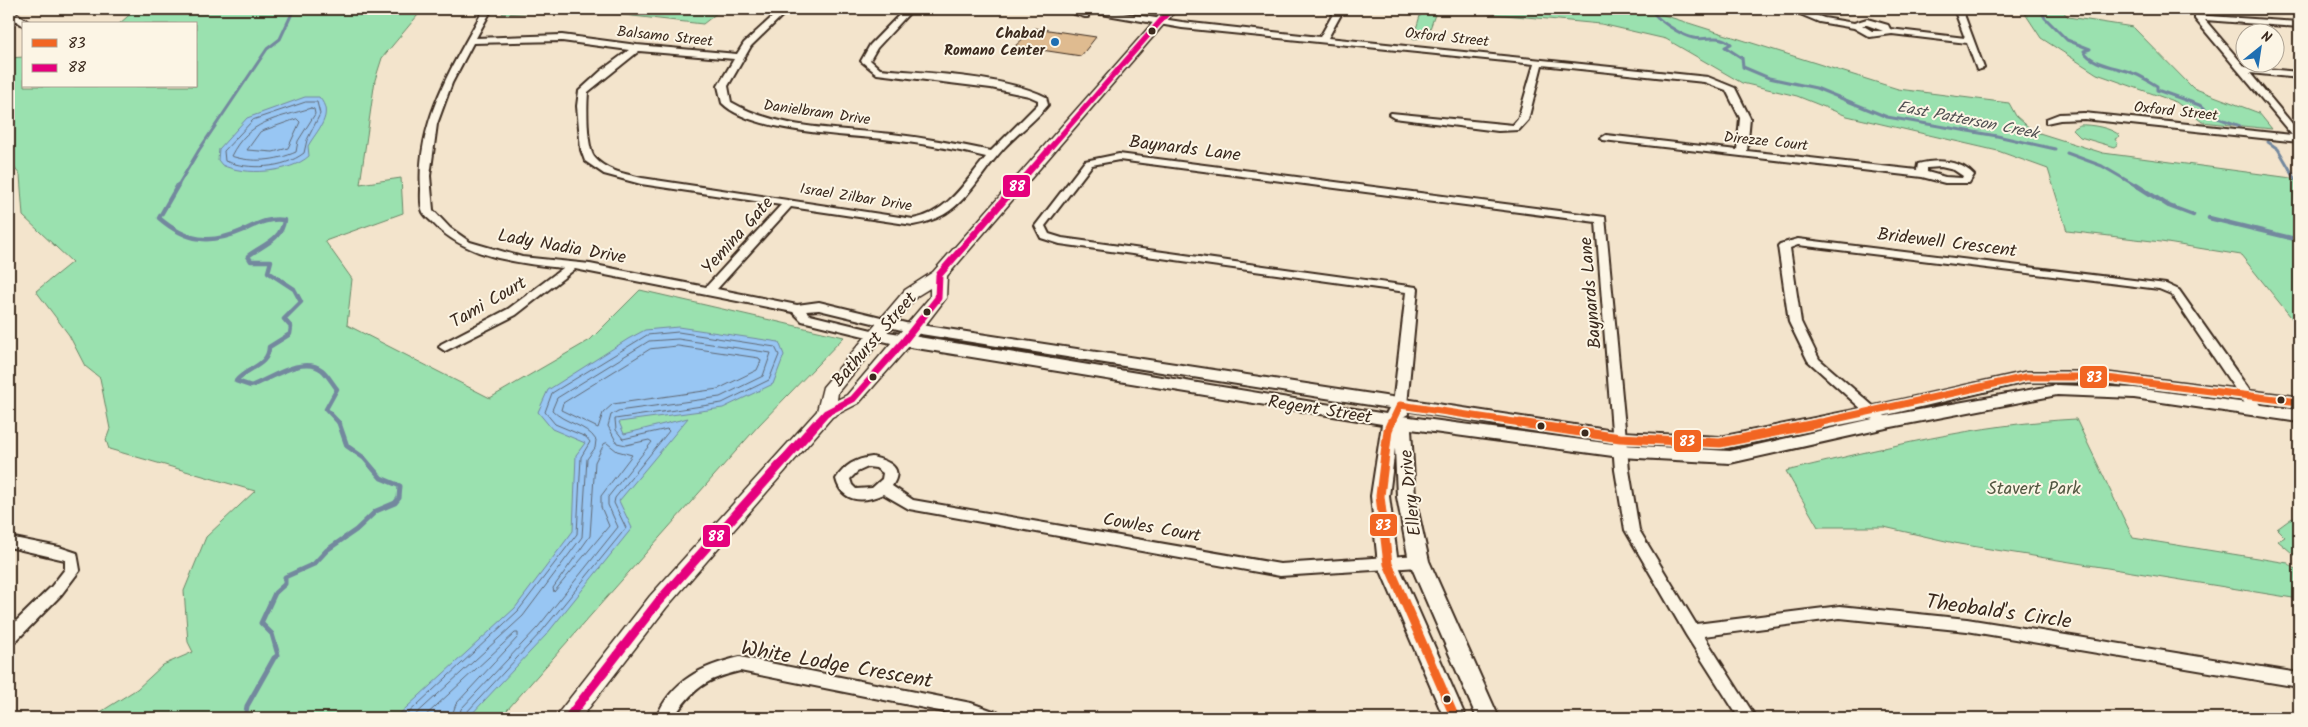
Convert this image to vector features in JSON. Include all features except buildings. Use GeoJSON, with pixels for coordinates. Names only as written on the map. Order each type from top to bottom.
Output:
{"type":"FeatureCollection","features":[{"type":"Feature","properties":{"kind":"main road","name":"Bathurst Street"},"geometry":{"type":"LineString","coordinates":[[826,413],[829,391],[911,293],[939,275],[1171,9]]}},
{"type":"Feature","properties":{"kind":"main road","name":"Bathurst Street"},"geometry":{"type":"LineString","coordinates":[[568,718],[658,602],[826,413],[853,398],[909,335],[938,298],[939,275]]}},
{"type":"Feature","properties":{"kind":"street","name":"Lady Nadia Drive"},"geometry":{"type":"LineString","coordinates":[[488,9],[447,84],[432,124],[424,176],[428,211],[446,230],[466,244],[521,260],[571,267],[590,267],[797,309],[806,318],[881,329]]}},
{"type":"Feature","properties":{"kind":"street","name":"Danielbram Drive"},"geometry":{"type":"LineString","coordinates":[[786,9],[758,33],[738,57],[723,86],[724,97],[727,103],[734,109],[764,121],[936,143],[993,154]]}},
{"type":"Feature","properties":{"kind":"street","name":"Israel Zilbar Drive"},"geometry":{"type":"LineString","coordinates":[[637,48],[605,72],[584,91],[583,119],[586,150],[589,159],[608,172],[641,181],[913,222],[924,221],[934,218],[951,206],[993,154],[1043,105],[1043,100],[1039,95],[1010,88],[877,71],[870,67],[865,61],[872,47],[908,9]]}},
{"type":"Feature","properties":{"kind":"street","name":"Oxford Street"},"geometry":{"type":"LineString","coordinates":[[1063,9],[1091,17],[1130,22],[1159,22],[1706,79],[1730,88],[1745,118],[1742,154]]}},
{"type":"Feature","properties":{"kind":"street"},"geometry":{"type":"LineString","coordinates":[[1323,39],[1340,9]]}},
{"type":"Feature","properties":{"kind":"street"},"geometry":{"type":"LineString","coordinates":[[1792,9],[1822,20],[1856,26],[1862,22],[1872,22],[1881,25],[1889,31],[1968,41]]}},
{"type":"Feature","properties":{"kind":"street"},"geometry":{"type":"LineString","coordinates":[[1958,9],[1968,41],[1980,68]]}},
{"type":"Feature","properties":{"kind":"street"},"geometry":{"type":"LineString","coordinates":[[9,12],[24,22]]}},
{"type":"Feature","properties":{"kind":"street"},"geometry":{"type":"LineString","coordinates":[[2236,61],[2198,17],[2270,22]]}},
{"type":"Feature","properties":{"kind":"street"},"geometry":{"type":"LineString","coordinates":[[2286,23],[2299,24]]}},
{"type":"Feature","properties":{"kind":"street","name":"Balsamo Street"},"geometry":{"type":"LineString","coordinates":[[470,41],[562,38],[637,48],[738,57]]}},
{"type":"Feature","properties":{"kind":"street"},"geometry":{"type":"LineString","coordinates":[[1394,115],[1498,128],[1516,128],[1523,120],[1539,61]]}},
{"type":"Feature","properties":{"kind":"street"},"geometry":{"type":"LineString","coordinates":[[2246,72],[2299,139]]}},
{"type":"Feature","properties":{"kind":"street"},"geometry":{"type":"LineString","coordinates":[[2266,72],[2299,75]]}},
{"type":"Feature","properties":{"kind":"street","name":"Oxford Street"},"geometry":{"type":"LineString","coordinates":[[2049,121],[2059,117],[2084,116],[2299,139]]}},
{"type":"Feature","properties":{"kind":"street","name":"Direzze Court"},"geometry":{"type":"LineString","coordinates":[[1606,138],[1922,174]]}},
{"type":"Feature","properties":{"kind":"street","name":"Baynards Lane"},"geometry":{"type":"LineString","coordinates":[[1398,416],[1412,289],[1060,241],[1045,236],[1040,226],[1089,163],[1119,157],[1601,219],[1620,445]]}},
{"type":"Feature","properties":{"kind":"street","name":"Yemina Gate"},"geometry":{"type":"LineString","coordinates":[[710,291],[790,202]]}},
{"type":"Feature","properties":{"kind":"street","name":"Bridewell Crescent"},"geometry":{"type":"LineString","coordinates":[[1880,417],[1814,361],[1795,322],[1784,246],[1798,242],[2162,286],[2175,292],[2257,410]]}},
{"type":"Feature","properties":{"kind":"street","name":"Tami Court"},"geometry":{"type":"LineString","coordinates":[[445,346],[512,312],[571,267]]}},
{"type":"Feature","properties":{"kind":"street","name":"Regent Street"},"geometry":{"type":"LineString","coordinates":[[881,329],[1398,416],[1620,445],[1730,457],[2034,377],[2099,376],[2299,402]]}},
{"type":"Feature","properties":{"kind":"street","name":"Regent Street"},"geometry":{"type":"LineString","coordinates":[[1880,417],[2057,390],[2134,393],[2299,416]]}},
{"type":"Feature","properties":{"kind":"street","name":"Ellery Drive"},"geometry":{"type":"LineString","coordinates":[[1398,416],[1406,497],[1418,561],[1488,718]]}},
{"type":"Feature","properties":{"kind":"street","name":"Ellery Drive"},"geometry":{"type":"LineString","coordinates":[[1398,416],[1388,430],[1380,496],[1388,564],[1455,718]]}},
{"type":"Feature","properties":{"kind":"street"},"geometry":{"type":"LineString","coordinates":[[1620,445],[1632,530],[1692,631],[1748,718]]}},
{"type":"Feature","properties":{"kind":"street","name":"Cowles Court"},"geometry":{"type":"LineString","coordinates":[[884,488],[909,504],[1280,570],[1418,561]]}},
{"type":"Feature","properties":{"kind":"street"},"geometry":{"type":"LineString","coordinates":[[9,542],[60,552],[72,557],[73,570],[9,638]]}},
{"type":"Feature","properties":{"kind":"street","name":"Theobald's Circle"},"geometry":{"type":"LineString","coordinates":[[1692,631],[1840,612],[1967,625],[2299,680]]}},
{"type":"Feature","properties":{"kind":"street","name":"White Lodge Crescent"},"geometry":{"type":"LineString","coordinates":[[664,718],[688,684],[712,670],[740,664],[971,710],[993,718]]}},
{"type":"Feature","properties":{"kind":"green space"},"geometry":{"type":"Polygon","coordinates":[[[136,9],[423,9],[382,58],[375,80],[360,184],[401,178],[403,213],[325,241],[352,279],[347,325],[490,398],[590,340],[640,290],[844,337],[759,425],[500,718],[91,718],[137,689],[163,665],[193,652],[188,642],[184,591],[206,537],[255,491],[109,449],[106,440],[110,429],[100,378],[85,366],[69,335],[36,291],[72,262],[23,216],[20,175],[9,161],[9,58],[22,57],[22,88],[198,88],[198,22],[121,22],[136,9]]]}},
{"type":"Feature","properties":{"kind":"green space"},"geometry":{"type":"Polygon","coordinates":[[[505,9],[722,9],[703,24],[580,10],[502,14],[505,9]]]}},
{"type":"Feature","properties":{"kind":"green space"},"geometry":{"type":"Polygon","coordinates":[[[1422,9],[1437,9],[1427,37],[1413,39],[1422,9]]]}},
{"type":"Feature","properties":{"kind":"green space"},"geometry":{"type":"Polygon","coordinates":[[[1441,9],[1666,9],[1658,11],[1660,14],[1898,89],[2009,103],[2016,116],[2033,131],[2103,153],[2299,179],[2299,327],[2241,255],[2161,242],[2067,231],[2048,169],[1998,151],[1847,116],[1797,96],[1742,83],[1666,39],[1601,24],[1441,9]]]}},
{"type":"Feature","properties":{"kind":"green space"},"geometry":{"type":"Polygon","coordinates":[[[2022,9],[2061,9],[2068,17],[2133,27],[2193,88],[2259,113],[2272,129],[2202,122],[2176,102],[2097,74],[2041,38],[2022,9]]]}},
{"type":"Feature","properties":{"kind":"green space"},"geometry":{"type":"Polygon","coordinates":[[[2079,125],[2095,126],[2117,133],[2120,136],[2115,139],[2118,144],[2114,147],[2080,137],[2072,129],[2079,125]]]}},
{"type":"Feature","properties":{"kind":"green space","name":"Stavert Park"},"geometry":{"type":"Polygon","coordinates":[[[2076,419],[2133,538],[2288,563],[2299,572],[2299,599],[1959,544],[1884,527],[1818,527],[1786,471],[1930,438],[2003,426],[2076,419]]]}},
{"type":"Feature","properties":{"kind":"green space"},"geometry":{"type":"Polygon","coordinates":[[[2299,513],[2299,559],[2278,541],[2285,537],[2277,529],[2299,513]]]}},
{"type":"Feature","properties":{"kind":"water"},"geometry":{"type":"Polygon","coordinates":[[[305,97],[319,97],[325,110],[325,116],[320,128],[308,146],[309,156],[301,162],[267,171],[243,171],[222,165],[218,160],[219,149],[247,118],[305,97]]]}},
{"type":"Feature","properties":{"kind":"water"},"geometry":{"type":"Polygon","coordinates":[[[678,327],[779,342],[784,355],[773,384],[723,408],[619,422],[624,434],[688,418],[619,501],[632,528],[546,635],[468,718],[395,718],[515,608],[573,531],[576,455],[585,443],[552,429],[538,412],[548,390],[645,330],[678,327]]]}},
{"type":"Feature","properties":{"kind":"waterway"},"geometry":{"type":"LineString","coordinates":[[177,187],[199,150],[267,49],[280,39],[294,9]]}},
{"type":"Feature","properties":{"kind":"waterway","name":"East Patterson Creek"},"geometry":{"type":"LineString","coordinates":[[1652,9],[1663,22],[1688,37],[1698,39],[1717,38],[1726,41],[1731,44],[1725,47],[1742,58],[1743,67],[1769,78],[1816,88],[1887,117],[1997,136],[2055,149]]}},
{"type":"Feature","properties":{"kind":"waterway"},"geometry":{"type":"LineString","coordinates":[[2040,9],[2045,18],[2067,40],[2090,49],[2084,51],[2093,60],[2138,75],[2157,86],[2157,90],[2202,106],[2213,116],[2240,126]]}},
{"type":"Feature","properties":{"kind":"waterway"},"geometry":{"type":"LineString","coordinates":[[2268,142],[2278,149],[2299,185]]}},
{"type":"Feature","properties":{"kind":"waterway","name":"East Patterson Creek"},"geometry":{"type":"LineString","coordinates":[[2067,153],[2102,166],[2138,187]]}},
{"type":"Feature","properties":{"kind":"waterway"},"geometry":{"type":"LineString","coordinates":[[178,185],[159,218],[169,226],[189,236],[199,239],[220,238],[264,222],[284,220],[279,233],[248,256],[251,261],[271,261],[268,272],[294,289],[301,302],[284,319],[291,327],[290,334],[269,347],[268,353],[261,363],[236,381],[251,386],[286,370],[306,365],[314,366],[322,370],[337,389],[326,409],[340,424]]}},
{"type":"Feature","properties":{"kind":"waterway","name":"East Patterson Creek"},"geometry":{"type":"LineString","coordinates":[[2136,185],[2169,206],[2193,215]]}},
{"type":"Feature","properties":{"kind":"waterway","name":"East Patterson Creek"},"geometry":{"type":"LineString","coordinates":[[2209,218],[2299,240]]}},
{"type":"Feature","properties":{"kind":"waterway"},"geometry":{"type":"LineString","coordinates":[[245,718],[247,706],[274,658],[278,655],[272,634],[261,623],[275,593],[285,584],[285,577],[314,564],[327,550],[356,530],[376,511],[395,503],[399,498],[400,486],[381,478],[364,458],[347,446],[339,423]]}},
{"type":"Feature","properties":{"kind":"transit line","name":"88"},"geometry":{"type":"LineString","coordinates":[[568,718],[658,602],[826,413],[853,399],[904,341],[938,298],[939,275],[1171,9]]}},
{"type":"Feature","properties":{"kind":"transit line","name":"83"},"geometry":{"type":"LineString","coordinates":[[1455,718],[1388,564],[1380,496],[1388,430],[1400,405],[1620,438],[1720,443],[1874,412],[2026,377],[2099,377],[2299,402]]}},
{"type":"Feature","properties":{"kind":"place","name":"Chabad Romano Center"},"geometry":{"type":"Point","coordinates":[1055,42]}}]}
